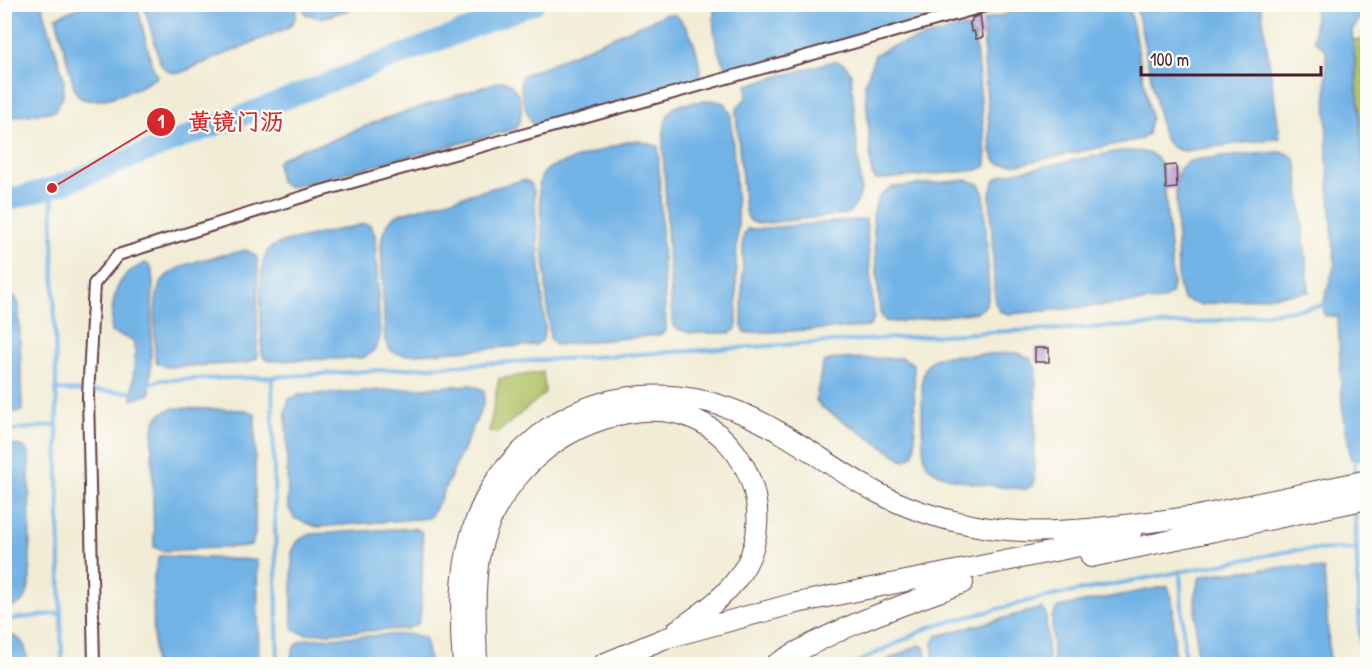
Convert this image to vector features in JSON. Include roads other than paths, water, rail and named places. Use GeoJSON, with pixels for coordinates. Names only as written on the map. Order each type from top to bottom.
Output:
{"type":"FeatureCollection","features":[{"type":"Feature","properties":{"kind":"highway"},"geometry":{"type":"LineString","coordinates":[[463,664],[460,603],[463,564],[474,522],[493,485],[517,454],[549,427],[585,408],[627,397],[664,394],[703,400],[740,412],[880,494],[926,512],[973,525],[1026,532],[1190,518]]}},
{"type":"Feature","properties":{"kind":"highway"},"geometry":{"type":"LineString","coordinates":[[477,664],[475,607],[478,563],[488,527],[504,496],[525,468],[551,444],[584,426],[642,410],[671,413],[694,419],[714,431],[740,457],[752,480],[757,508],[755,535],[747,564],[726,593],[701,614],[663,639]]}},
{"type":"Feature","properties":{"kind":"highway"},"geometry":{"type":"LineString","coordinates":[[603,664],[663,639],[794,608],[1104,541],[1190,518],[1368,480]]}},
{"type":"Feature","properties":{"kind":"highway"},"geometry":{"type":"LineString","coordinates":[[623,664],[794,608],[963,583],[1368,500]]}},
{"type":"Feature","properties":{"kind":"highway"},"geometry":{"type":"LineString","coordinates":[[776,664],[800,649],[855,623],[963,583]]}},
{"type":"Feature","properties":{"kind":"street"},"geometry":{"type":"LineString","coordinates":[[94,664],[88,396],[94,284],[118,255],[321,191],[993,4]]}},
{"type":"Feature","properties":{"kind":"water"},"geometry":{"type":"Polygon","coordinates":[[[301,4],[364,5],[321,18],[306,14],[301,4]]]}},
{"type":"Feature","properties":{"kind":"water"},"geometry":{"type":"Polygon","coordinates":[[[716,4],[931,4],[930,16],[733,72],[722,60],[716,41],[714,11],[716,4]]]}},
{"type":"Feature","properties":{"kind":"water"},"geometry":{"type":"Polygon","coordinates":[[[4,5],[42,5],[64,79],[63,97],[55,111],[5,118],[4,5]]]}},
{"type":"Feature","properties":{"kind":"water"},"geometry":{"type":"Polygon","coordinates":[[[85,5],[137,5],[157,77],[119,95],[96,100],[79,97],[75,91],[56,17],[85,5]]]}},
{"type":"Feature","properties":{"kind":"water"},"geometry":{"type":"Polygon","coordinates":[[[144,5],[295,5],[296,16],[287,28],[176,73],[166,70],[160,62],[144,5]]]}},
{"type":"Feature","properties":{"kind":"water"},"geometry":{"type":"Polygon","coordinates":[[[1041,5],[1129,5],[1151,118],[1148,134],[1141,139],[1020,164],[1000,164],[994,159],[991,150],[984,61],[984,20],[1041,5]]]}},
{"type":"Feature","properties":{"kind":"water"},"geometry":{"type":"Polygon","coordinates":[[[1136,5],[1261,5],[1280,138],[1184,151],[1171,146],[1163,135],[1136,5]]]}},
{"type":"Feature","properties":{"kind":"water"},"geometry":{"type":"Polygon","coordinates":[[[1315,5],[1367,5],[1367,10],[1352,30],[1368,211],[1368,451],[1362,459],[1351,459],[1342,405],[1338,317],[1324,315],[1324,300],[1335,264],[1327,157],[1326,50],[1314,40],[1315,5]]]}},
{"type":"Feature","properties":{"kind":"water"},"geometry":{"type":"Polygon","coordinates":[[[666,14],[676,15],[682,21],[694,43],[700,75],[693,84],[536,127],[533,124],[522,95],[522,76],[666,14]]]}},
{"type":"Feature","properties":{"kind":"water"},"geometry":{"type":"Polygon","coordinates":[[[962,27],[968,29],[975,37],[986,166],[978,170],[876,180],[872,174],[865,84],[875,55],[890,47],[962,27]]]}},
{"type":"Feature","properties":{"kind":"water"},"geometry":{"type":"Polygon","coordinates":[[[835,61],[846,66],[851,75],[861,190],[857,203],[847,214],[758,224],[750,221],[745,211],[736,113],[747,97],[747,85],[835,61]]]}},
{"type":"Feature","properties":{"kind":"water"},"geometry":{"type":"Polygon","coordinates":[[[501,81],[513,88],[520,101],[521,116],[515,129],[295,186],[288,187],[280,182],[277,163],[282,158],[378,121],[501,81]]]}},
{"type":"Feature","properties":{"kind":"water"},"geometry":{"type":"Polygon","coordinates":[[[711,100],[725,103],[731,114],[738,223],[737,325],[730,333],[690,333],[678,329],[672,320],[664,131],[669,114],[679,105],[711,100]]]}},
{"type":"Feature","properties":{"kind":"water"},"geometry":{"type":"Polygon","coordinates":[[[639,141],[658,146],[666,331],[659,335],[555,345],[550,339],[539,188],[541,178],[551,167],[626,142],[639,141]]]}},
{"type":"Feature","properties":{"kind":"water"},"geometry":{"type":"Polygon","coordinates":[[[1120,151],[1146,152],[1156,157],[1163,168],[1173,283],[1171,294],[1162,300],[1010,314],[999,311],[995,302],[990,192],[995,179],[1006,174],[1120,151]]]}},
{"type":"Feature","properties":{"kind":"water"},"geometry":{"type":"Polygon","coordinates":[[[1279,152],[1291,155],[1297,166],[1309,292],[1199,305],[1183,299],[1178,284],[1176,192],[1180,169],[1192,160],[1279,152]]]}},
{"type":"Feature","properties":{"kind":"water"},"geometry":{"type":"Polygon","coordinates":[[[522,180],[530,183],[534,192],[545,329],[542,341],[535,345],[405,355],[392,351],[385,340],[381,244],[390,221],[402,213],[522,180]]]}},
{"type":"Feature","properties":{"kind":"water"},"geometry":{"type":"Polygon","coordinates":[[[967,180],[979,184],[984,194],[989,292],[986,304],[977,312],[897,322],[885,321],[880,313],[873,218],[878,199],[893,187],[967,180]]]}},
{"type":"Feature","properties":{"kind":"water"},"geometry":{"type":"Polygon","coordinates":[[[866,219],[874,319],[869,327],[745,332],[742,326],[743,238],[747,229],[866,219]]]}},
{"type":"Feature","properties":{"kind":"water"},"geometry":{"type":"Polygon","coordinates":[[[364,224],[370,225],[375,235],[380,338],[374,351],[362,358],[272,361],[265,359],[262,354],[261,287],[267,252],[281,243],[364,224]]]}},
{"type":"Feature","properties":{"kind":"water"},"geometry":{"type":"Polygon","coordinates":[[[246,250],[256,256],[258,262],[257,358],[247,363],[167,367],[157,363],[155,313],[159,287],[164,278],[197,261],[246,250]]]}},
{"type":"Feature","properties":{"kind":"water"},"geometry":{"type":"Polygon","coordinates":[[[146,263],[151,267],[153,280],[150,394],[132,400],[135,352],[133,340],[111,332],[114,299],[116,290],[126,275],[146,263]]]}},
{"type":"Feature","properties":{"kind":"water"},"geometry":{"type":"Polygon","coordinates":[[[4,289],[15,297],[19,304],[22,411],[5,413],[4,289]]]}},
{"type":"Feature","properties":{"kind":"water"},"geometry":{"type":"Polygon","coordinates":[[[1017,353],[1030,358],[1036,370],[1033,485],[1026,489],[971,483],[942,475],[931,469],[924,455],[922,435],[922,382],[928,364],[944,356],[1017,353]]]}},
{"type":"Feature","properties":{"kind":"water"},"geometry":{"type":"Polygon","coordinates":[[[902,358],[912,363],[914,368],[915,447],[913,455],[906,460],[821,407],[816,400],[822,366],[825,362],[834,359],[902,358]]]}},
{"type":"Feature","properties":{"kind":"water"},"geometry":{"type":"Polygon","coordinates":[[[471,385],[484,390],[484,403],[438,504],[429,518],[317,527],[294,518],[288,506],[286,410],[289,399],[299,395],[471,385]]]}},
{"type":"Feature","properties":{"kind":"water"},"geometry":{"type":"Polygon","coordinates":[[[174,408],[246,410],[255,414],[255,535],[252,544],[163,551],[154,547],[153,428],[156,419],[162,413],[174,408]]]}},
{"type":"Feature","properties":{"kind":"water"},"geometry":{"type":"Polygon","coordinates":[[[5,446],[24,447],[29,455],[30,579],[24,600],[17,605],[5,608],[5,446]]]}},
{"type":"Feature","properties":{"kind":"water"},"geometry":{"type":"Polygon","coordinates":[[[413,528],[421,531],[423,539],[421,610],[418,624],[407,629],[306,634],[294,630],[292,625],[292,553],[299,540],[312,534],[413,528]]]}},
{"type":"Feature","properties":{"kind":"water"},"geometry":{"type":"Polygon","coordinates":[[[159,556],[257,560],[259,664],[154,664],[153,580],[159,556]]]}},
{"type":"Feature","properties":{"kind":"water"},"geometry":{"type":"Polygon","coordinates":[[[1298,566],[1324,570],[1330,664],[1197,664],[1195,594],[1200,577],[1298,566]]]}},
{"type":"Feature","properties":{"kind":"water"},"geometry":{"type":"Polygon","coordinates":[[[1168,586],[1173,606],[1175,664],[1053,664],[1052,617],[1058,607],[1168,586]]]}},
{"type":"Feature","properties":{"kind":"water"},"geometry":{"type":"Polygon","coordinates":[[[1042,608],[1046,613],[1048,664],[933,664],[933,643],[937,636],[1042,608]]]}},
{"type":"Feature","properties":{"kind":"water"},"geometry":{"type":"Polygon","coordinates":[[[4,634],[16,637],[23,643],[27,664],[5,664],[4,634]]]}},
{"type":"Feature","properties":{"kind":"water"},"geometry":{"type":"Polygon","coordinates":[[[406,634],[425,639],[430,664],[291,664],[294,648],[307,639],[406,634]]]}},
{"type":"Feature","properties":{"kind":"water"},"geometry":{"type":"Polygon","coordinates":[[[919,645],[924,647],[928,664],[879,664],[919,645]]]}},
{"type":"Feature","properties":{"kind":"waterway"},"geometry":{"type":"LineString","coordinates":[[4,201],[52,188],[534,4]]}},
{"type":"Feature","properties":{"kind":"waterway"},"geometry":{"type":"LineString","coordinates":[[52,188],[62,664]]}},
{"type":"Feature","properties":{"kind":"waterway"},"geometry":{"type":"LineString","coordinates":[[147,385],[160,380],[272,377],[991,332],[1200,323],[1327,305]]}},
{"type":"Feature","properties":{"kind":"waterway"},"geometry":{"type":"LineString","coordinates":[[272,377],[278,664]]}},
{"type":"Feature","properties":{"kind":"waterway"},"geometry":{"type":"LineString","coordinates":[[56,390],[131,392],[135,390]]}},
{"type":"Feature","properties":{"kind":"waterway"},"geometry":{"type":"LineString","coordinates":[[4,431],[57,425]]}},
{"type":"Feature","properties":{"kind":"waterway"},"geometry":{"type":"LineString","coordinates":[[1355,455],[1355,478]]}},
{"type":"Feature","properties":{"kind":"waterway"},"geometry":{"type":"LineString","coordinates":[[1355,509],[1361,664]]}},
{"type":"Feature","properties":{"kind":"waterway"},"geometry":{"type":"LineString","coordinates":[[854,664],[930,627],[1036,599],[1296,550],[1356,549]]}},
{"type":"Feature","properties":{"kind":"waterway"},"geometry":{"type":"LineString","coordinates":[[1180,571],[1185,664]]}},
{"type":"Feature","properties":{"kind":"waterway"},"geometry":{"type":"LineString","coordinates":[[4,620],[61,613]]}},
{"type":"Feature","properties":{"kind":"waterway"},"geometry":{"type":"LineString","coordinates":[[1359,615],[1368,615]]}},
{"type":"Feature","properties":{"kind":"place","name":"黄镜门沥"},"geometry":{"type":"Point","coordinates":[52,188]}}]}
